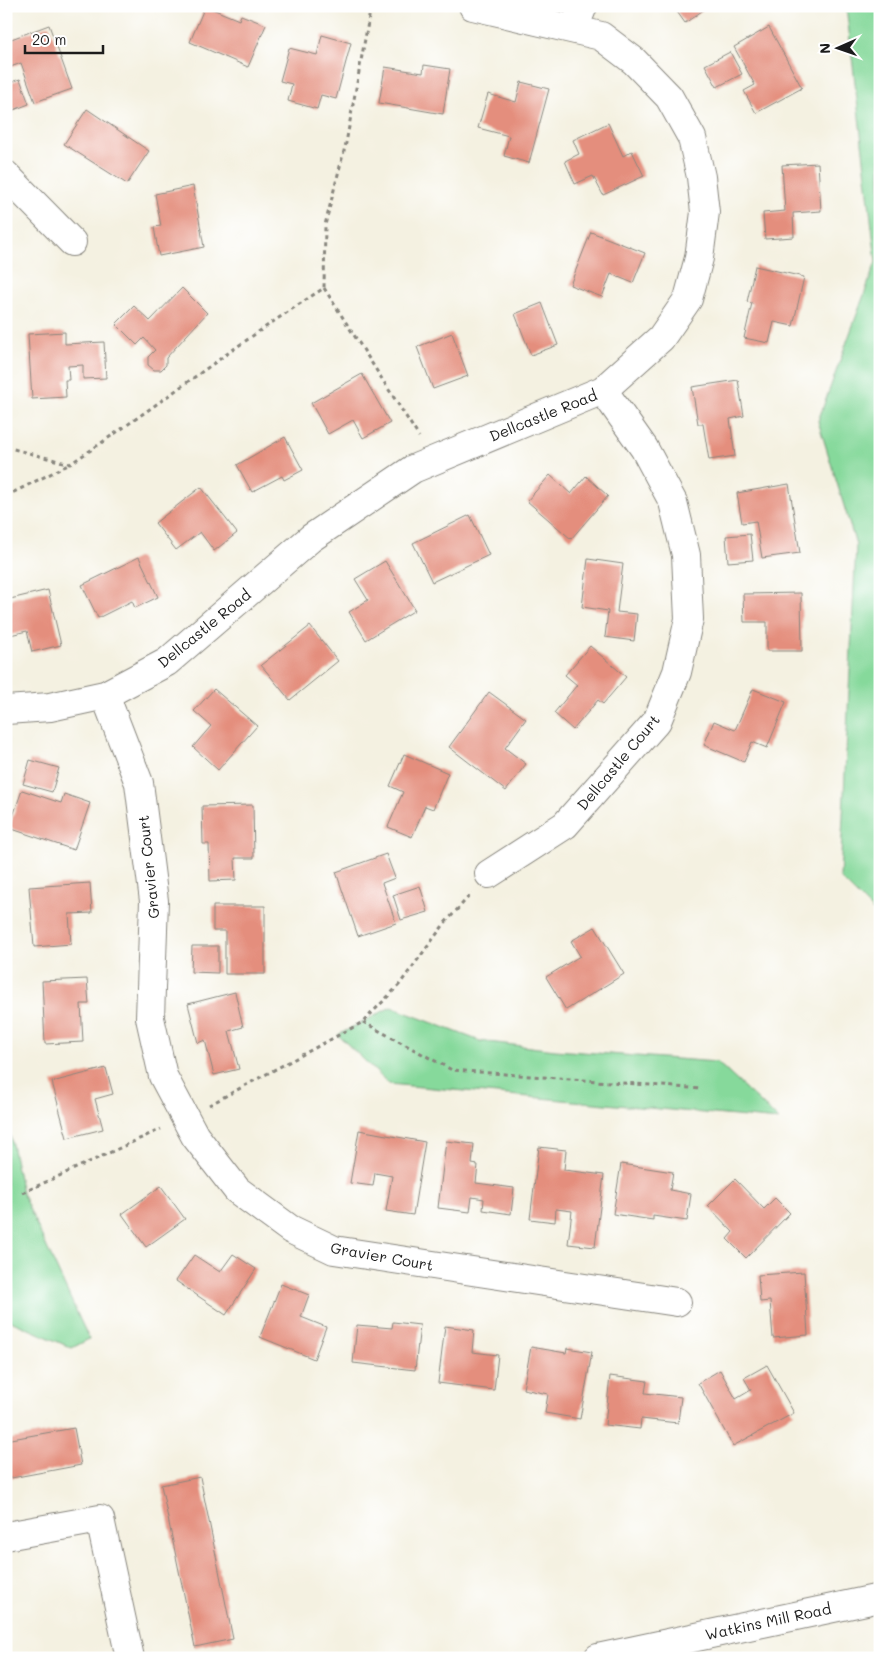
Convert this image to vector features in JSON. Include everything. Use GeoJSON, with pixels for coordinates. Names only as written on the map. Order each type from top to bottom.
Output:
{"type":"FeatureCollection","features":[{"type":"Feature","properties":{"kind":"street","name":"Dellcastle Road"},"geometry":{"type":"LineString","coordinates":[[6,710],[50,707],[105,695],[167,662],[311,538],[413,469],[603,390],[661,338],[688,299],[699,258],[705,212],[701,177],[692,138],[669,97],[634,61],[578,18],[473,6]]}},
{"type":"Feature","properties":{"kind":"street"},"geometry":{"type":"LineString","coordinates":[[6,175],[72,242]]}},
{"type":"Feature","properties":{"kind":"street","name":"Dellcastle Court"},"geometry":{"type":"LineString","coordinates":[[489,874],[565,826],[656,721],[678,672],[689,619],[686,555],[673,502],[644,448],[603,390]]}},
{"type":"Feature","properties":{"kind":"street","name":"Gravier Court"},"geometry":{"type":"LineString","coordinates":[[105,695],[138,782],[154,901],[150,1018],[163,1076],[195,1136],[237,1190],[290,1229],[334,1250],[677,1302]]}},
{"type":"Feature","properties":{"kind":"street"},"geometry":{"type":"LineString","coordinates":[[6,1536],[100,1519],[127,1658]]}},
{"type":"Feature","properties":{"kind":"street","name":"Watkins Mill Road"},"geometry":{"type":"LineString","coordinates":[[598,1658],[674,1650],[880,1598]]}},
{"type":"Feature","properties":{"kind":"path"},"geometry":{"type":"LineString","coordinates":[[371,6],[346,143],[326,225],[324,288],[433,460]]}},
{"type":"Feature","properties":{"kind":"path"},"geometry":{"type":"LineString","coordinates":[[6,496],[70,464],[144,414],[289,310],[324,288]]}},
{"type":"Feature","properties":{"kind":"path"},"geometry":{"type":"LineString","coordinates":[[6,447],[70,464]]}},
{"type":"Feature","properties":{"kind":"path"},"geometry":{"type":"LineString","coordinates":[[22,1193],[186,1118],[245,1084],[363,1022],[400,985],[445,923],[489,874]]}},
{"type":"Feature","properties":{"kind":"path"},"geometry":{"type":"LineString","coordinates":[[363,1022],[452,1070],[702,1089]]}},
{"type":"Feature","properties":{"kind":"green space"},"geometry":{"type":"Polygon","coordinates":[[[846,6],[880,6],[880,918],[840,878],[856,545],[818,421],[876,262],[846,6]]]}},
{"type":"Feature","properties":{"kind":"green space"},"geometry":{"type":"Polygon","coordinates":[[[391,1007],[480,1041],[555,1050],[717,1062],[779,1120],[389,1084],[338,1035],[391,1007]]]}},
{"type":"Feature","properties":{"kind":"green space"},"geometry":{"type":"Polygon","coordinates":[[[6,1115],[22,1193],[89,1339],[72,1348],[6,1319],[6,1115]]]}},
{"type":"Feature","properties":{"kind":"building"},"geometry":{"type":"Polygon","coordinates":[[[205,6],[239,20],[241,15],[266,25],[248,67],[190,42],[205,6]]]}},
{"type":"Feature","properties":{"kind":"building"},"geometry":{"type":"Polygon","coordinates":[[[673,6],[709,6],[685,23],[673,6]]]}},
{"type":"Feature","properties":{"kind":"building"},"geometry":{"type":"Polygon","coordinates":[[[49,25],[72,89],[35,102],[21,63],[8,68],[6,41],[49,25]]]}},
{"type":"Feature","properties":{"kind":"building"},"geometry":{"type":"Polygon","coordinates":[[[769,27],[802,88],[756,113],[744,91],[755,85],[734,47],[769,27]]]}},
{"type":"Feature","properties":{"kind":"building"},"geometry":{"type":"Polygon","coordinates":[[[322,35],[351,43],[336,99],[321,95],[317,109],[288,101],[292,84],[280,81],[289,48],[317,55],[322,35]]]}},
{"type":"Feature","properties":{"kind":"building"},"geometry":{"type":"Polygon","coordinates":[[[730,52],[742,74],[717,87],[705,65],[730,52]]]}},
{"type":"Feature","properties":{"kind":"building"},"geometry":{"type":"Polygon","coordinates":[[[424,65],[450,69],[443,114],[379,103],[385,67],[423,73],[424,65]]]}},
{"type":"Feature","properties":{"kind":"building"},"geometry":{"type":"Polygon","coordinates":[[[20,79],[29,104],[6,113],[6,84],[20,79]]]}},
{"type":"Feature","properties":{"kind":"building"},"geometry":{"type":"Polygon","coordinates":[[[521,82],[549,89],[529,163],[504,156],[509,136],[478,128],[488,94],[516,102],[521,82]]]}},
{"type":"Feature","properties":{"kind":"building"},"geometry":{"type":"Polygon","coordinates":[[[87,109],[149,151],[127,184],[64,144],[87,109]]]}},
{"type":"Feature","properties":{"kind":"building"},"geometry":{"type":"Polygon","coordinates":[[[608,123],[623,156],[632,151],[644,176],[603,195],[593,176],[575,184],[565,161],[579,154],[573,140],[608,123]]]}},
{"type":"Feature","properties":{"kind":"building"},"geometry":{"type":"Polygon","coordinates":[[[818,163],[821,211],[793,213],[794,237],[765,239],[763,213],[785,211],[782,165],[818,163]]]}},
{"type":"Feature","properties":{"kind":"building"},"geometry":{"type":"Polygon","coordinates":[[[193,186],[204,247],[159,256],[154,227],[161,226],[155,194],[193,186]]]}},
{"type":"Feature","properties":{"kind":"building"},"geometry":{"type":"Polygon","coordinates":[[[591,232],[645,253],[633,283],[611,274],[602,297],[570,285],[591,232]]]}},
{"type":"Feature","properties":{"kind":"building"},"geometry":{"type":"Polygon","coordinates":[[[755,266],[804,277],[793,326],[774,322],[769,343],[744,338],[752,303],[747,302],[755,266]]]}},
{"type":"Feature","properties":{"kind":"building"},"geometry":{"type":"Polygon","coordinates":[[[182,288],[207,313],[166,358],[166,365],[161,370],[154,370],[148,365],[148,357],[155,350],[144,338],[137,345],[116,324],[134,306],[150,321],[182,288]]]}},
{"type":"Feature","properties":{"kind":"building"},"geometry":{"type":"Polygon","coordinates":[[[542,303],[558,345],[531,355],[515,314],[542,303]]]}},
{"type":"Feature","properties":{"kind":"building"},"geometry":{"type":"Polygon","coordinates":[[[65,332],[65,344],[104,342],[106,378],[83,379],[83,365],[68,366],[69,380],[65,380],[66,397],[32,399],[28,334],[65,332]]]}},
{"type":"Feature","properties":{"kind":"building"},"geometry":{"type":"Polygon","coordinates":[[[452,333],[468,376],[433,389],[417,347],[452,333]]]}},
{"type":"Feature","properties":{"kind":"building"},"geometry":{"type":"Polygon","coordinates":[[[362,374],[390,423],[363,438],[353,420],[328,434],[311,403],[362,374]]]}},
{"type":"Feature","properties":{"kind":"building"},"geometry":{"type":"Polygon","coordinates":[[[738,380],[744,416],[730,419],[735,456],[709,460],[703,424],[698,424],[692,387],[738,380]]]}},
{"type":"Feature","properties":{"kind":"building"},"geometry":{"type":"Polygon","coordinates":[[[285,437],[303,470],[284,480],[282,476],[252,492],[237,465],[285,437]]]}},
{"type":"Feature","properties":{"kind":"building"},"geometry":{"type":"Polygon","coordinates":[[[550,475],[571,494],[586,476],[608,496],[571,539],[527,501],[550,475]]]}},
{"type":"Feature","properties":{"kind":"building"},"geometry":{"type":"Polygon","coordinates":[[[789,484],[800,553],[762,558],[756,521],[742,523],[737,493],[789,484]]]}},
{"type":"Feature","properties":{"kind":"building"},"geometry":{"type":"Polygon","coordinates":[[[201,487],[237,533],[214,551],[200,532],[176,550],[155,523],[201,487]]]}},
{"type":"Feature","properties":{"kind":"building"},"geometry":{"type":"Polygon","coordinates":[[[470,515],[489,555],[432,582],[413,543],[470,515]]]}},
{"type":"Feature","properties":{"kind":"building"},"geometry":{"type":"Polygon","coordinates":[[[750,534],[753,560],[728,562],[726,536],[750,534]]]}},
{"type":"Feature","properties":{"kind":"building"},"geometry":{"type":"Polygon","coordinates":[[[139,557],[158,597],[135,608],[132,601],[98,618],[82,585],[139,557]]]}},
{"type":"Feature","properties":{"kind":"building"},"geometry":{"type":"Polygon","coordinates":[[[588,559],[623,564],[617,612],[637,614],[634,641],[605,637],[608,611],[582,607],[588,559]]]}},
{"type":"Feature","properties":{"kind":"building"},"geometry":{"type":"Polygon","coordinates":[[[385,561],[415,610],[366,640],[349,612],[368,600],[355,579],[385,561]]]}},
{"type":"Feature","properties":{"kind":"building"},"geometry":{"type":"Polygon","coordinates":[[[48,590],[61,645],[32,652],[27,631],[6,636],[6,600],[48,590]]]}},
{"type":"Feature","properties":{"kind":"building"},"geometry":{"type":"Polygon","coordinates":[[[801,593],[802,651],[767,651],[767,622],[744,622],[743,594],[801,593]]]}},
{"type":"Feature","properties":{"kind":"building"},"geometry":{"type":"Polygon","coordinates":[[[310,626],[338,661],[290,700],[261,665],[310,626]]]}},
{"type":"Feature","properties":{"kind":"building"},"geometry":{"type":"Polygon","coordinates":[[[590,646],[626,677],[603,704],[598,700],[573,730],[554,713],[577,685],[565,675],[590,646]]]}},
{"type":"Feature","properties":{"kind":"building"},"geometry":{"type":"Polygon","coordinates":[[[214,689],[257,726],[218,770],[193,747],[211,726],[194,711],[214,689]]]}},
{"type":"Feature","properties":{"kind":"building"},"geometry":{"type":"Polygon","coordinates":[[[753,689],[786,702],[767,748],[752,742],[744,762],[704,745],[714,721],[735,730],[753,689]]]}},
{"type":"Feature","properties":{"kind":"building"},"geometry":{"type":"Polygon","coordinates":[[[489,692],[526,719],[505,748],[526,764],[506,791],[449,747],[489,692]]]}},
{"type":"Feature","properties":{"kind":"building"},"geometry":{"type":"Polygon","coordinates":[[[404,754],[448,773],[433,809],[425,806],[412,837],[388,827],[403,792],[390,786],[404,754]]]}},
{"type":"Feature","properties":{"kind":"building"},"geometry":{"type":"Polygon","coordinates":[[[30,760],[59,768],[52,792],[23,784],[30,760]]]}},
{"type":"Feature","properties":{"kind":"building"},"geometry":{"type":"Polygon","coordinates":[[[22,790],[61,803],[64,794],[90,803],[74,850],[9,828],[22,790]]]}},
{"type":"Feature","properties":{"kind":"building"},"geometry":{"type":"Polygon","coordinates":[[[253,805],[254,858],[235,858],[236,880],[210,881],[209,844],[203,844],[202,806],[253,805]]]}},
{"type":"Feature","properties":{"kind":"building"},"geometry":{"type":"Polygon","coordinates":[[[386,854],[395,878],[382,883],[396,923],[358,936],[336,872],[386,854]]]}},
{"type":"Feature","properties":{"kind":"building"},"geometry":{"type":"Polygon","coordinates":[[[90,883],[92,913],[69,914],[71,944],[34,947],[29,887],[90,883]]]}},
{"type":"Feature","properties":{"kind":"building"},"geometry":{"type":"Polygon","coordinates":[[[420,886],[428,912],[401,920],[393,895],[420,886]]]}},
{"type":"Feature","properties":{"kind":"building"},"geometry":{"type":"Polygon","coordinates":[[[213,906],[265,906],[265,974],[225,974],[225,931],[213,931],[213,906]]]}},
{"type":"Feature","properties":{"kind":"building"},"geometry":{"type":"Polygon","coordinates":[[[595,927],[624,974],[566,1010],[546,977],[580,956],[571,941],[595,927]]]}},
{"type":"Feature","properties":{"kind":"building"},"geometry":{"type":"Polygon","coordinates":[[[192,946],[218,946],[218,973],[191,972],[192,946]]]}},
{"type":"Feature","properties":{"kind":"building"},"geometry":{"type":"Polygon","coordinates":[[[87,979],[89,1004],[81,1004],[83,1042],[45,1044],[42,981],[87,979]]]}},
{"type":"Feature","properties":{"kind":"building"},"geometry":{"type":"Polygon","coordinates":[[[235,992],[243,1027],[229,1031],[239,1069],[214,1075],[205,1040],[198,1043],[188,1004],[235,992]]]}},
{"type":"Feature","properties":{"kind":"building"},"geometry":{"type":"Polygon","coordinates":[[[106,1068],[113,1094],[95,1099],[103,1129],[67,1138],[52,1082],[106,1068]]]}},
{"type":"Feature","properties":{"kind":"building"},"geometry":{"type":"Polygon","coordinates":[[[359,1130],[425,1142],[413,1215],[386,1211],[392,1176],[375,1173],[373,1186],[350,1183],[359,1130]]]}},
{"type":"Feature","properties":{"kind":"building"},"geometry":{"type":"Polygon","coordinates":[[[446,1141],[474,1144],[472,1164],[478,1165],[476,1183],[514,1188],[511,1214],[483,1210],[484,1199],[472,1197],[470,1212],[438,1208],[446,1141]]]}},
{"type":"Feature","properties":{"kind":"building"},"geometry":{"type":"Polygon","coordinates":[[[539,1147],[566,1150],[564,1170],[604,1175],[595,1247],[568,1244],[572,1211],[556,1209],[555,1222],[530,1219],[539,1147]]]}},
{"type":"Feature","properties":{"kind":"building"},"geometry":{"type":"Polygon","coordinates":[[[621,1164],[673,1172],[670,1190],[691,1194],[687,1221],[653,1216],[653,1220],[613,1214],[621,1164]]]}},
{"type":"Feature","properties":{"kind":"building"},"geometry":{"type":"Polygon","coordinates":[[[735,1179],[764,1209],[775,1198],[790,1213],[746,1258],[727,1239],[733,1232],[708,1206],[735,1179]]]}},
{"type":"Feature","properties":{"kind":"building"},"geometry":{"type":"Polygon","coordinates":[[[161,1186],[185,1219],[146,1247],[122,1214],[161,1186]]]}},
{"type":"Feature","properties":{"kind":"building"},"geometry":{"type":"Polygon","coordinates":[[[233,1254],[256,1269],[226,1315],[176,1281],[194,1255],[220,1272],[233,1254]]]}},
{"type":"Feature","properties":{"kind":"building"},"geometry":{"type":"Polygon","coordinates":[[[804,1272],[808,1335],[773,1338],[770,1301],[760,1302],[758,1275],[804,1272]]]}},
{"type":"Feature","properties":{"kind":"building"},"geometry":{"type":"Polygon","coordinates":[[[281,1284],[309,1295],[301,1317],[326,1327],[314,1359],[260,1337],[281,1284]]]}},
{"type":"Feature","properties":{"kind":"building"},"geometry":{"type":"Polygon","coordinates":[[[393,1322],[420,1325],[415,1370],[353,1363],[357,1325],[392,1328],[393,1322]]]}},
{"type":"Feature","properties":{"kind":"building"},"geometry":{"type":"Polygon","coordinates":[[[445,1326],[474,1330],[472,1352],[498,1355],[494,1390],[438,1383],[445,1326]]]}},
{"type":"Feature","properties":{"kind":"building"},"geometry":{"type":"Polygon","coordinates":[[[531,1347],[566,1353],[567,1348],[592,1352],[580,1419],[545,1413],[548,1394],[523,1389],[531,1347]]]}},
{"type":"Feature","properties":{"kind":"building"},"geometry":{"type":"Polygon","coordinates":[[[767,1365],[794,1413],[733,1446],[698,1383],[720,1370],[736,1399],[751,1390],[744,1378],[767,1365]]]}},
{"type":"Feature","properties":{"kind":"building"},"geometry":{"type":"Polygon","coordinates":[[[610,1376],[647,1381],[645,1393],[681,1397],[678,1423],[641,1419],[640,1429],[605,1425],[610,1376]]]}},
{"type":"Feature","properties":{"kind":"building"},"geometry":{"type":"Polygon","coordinates":[[[74,1428],[81,1465],[6,1479],[6,1440],[74,1428]]]}},
{"type":"Feature","properties":{"kind":"building"},"geometry":{"type":"Polygon","coordinates":[[[200,1477],[233,1639],[195,1647],[161,1485],[200,1477]]]}}]}
